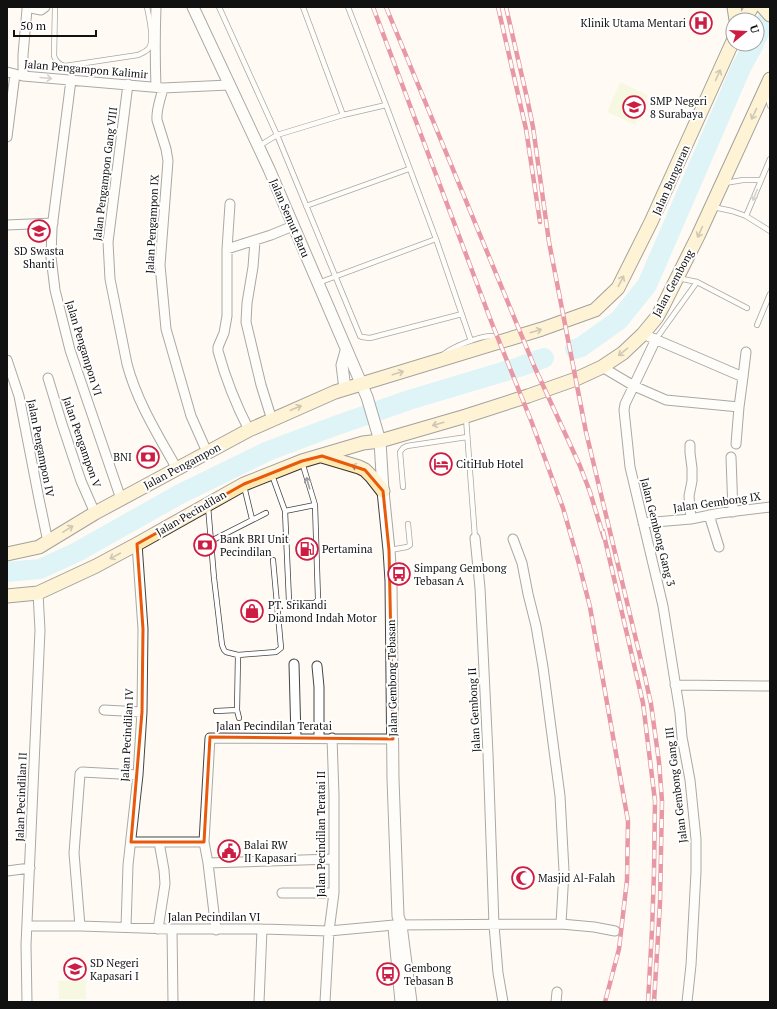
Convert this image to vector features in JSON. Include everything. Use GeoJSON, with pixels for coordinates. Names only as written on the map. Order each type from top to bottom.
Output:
{"type":"FeatureCollection","features":[{"type":"Feature","properties":{"kind":"main road","name":"Jalan Bunguran"},"geometry":{"type":"LineString","coordinates":[[507,340],[559,324],[594,310],[618,288],[652,222],[728,52]]}},
{"type":"Feature","properties":{"kind":"main road","name":"Jalan Gembong"},"geometry":{"type":"LineString","coordinates":[[380,441],[523,400],[576,379],[602,367],[623,352],[643,334],[657,317],[678,278],[768,84]]}},
{"type":"Feature","properties":{"kind":"main road"},"geometry":{"type":"LineString","coordinates":[[361,384],[507,340]]}},
{"type":"Feature","properties":{"kind":"main road","name":"Jalan Pengampon"},"geometry":{"type":"LineString","coordinates":[[7,554],[39,547],[95,513],[249,430],[318,399],[361,384]]}},
{"type":"Feature","properties":{"kind":"main road","name":"Jalan Pecindilan"},"geometry":{"type":"LineString","coordinates":[[7,596],[38,593],[96,566],[244,484],[302,461],[363,443],[380,441]]}},
{"type":"Feature","properties":{"kind":"main road"},"geometry":{"type":"LineString","coordinates":[[322,456],[365,470],[383,491]]}},
{"type":"Feature","properties":{"kind":"street","name":"Jalan Pengampon Kalimir"},"geometry":{"type":"LineString","coordinates":[[15,74],[160,87],[155,55],[156,7]]}},
{"type":"Feature","properties":{"kind":"street","name":"Jalan Semut Baru"},"geometry":{"type":"LineString","coordinates":[[193,7],[258,146],[318,283],[346,352],[361,384],[375,422],[380,441]]}},
{"type":"Feature","properties":{"kind":"street"},"geometry":{"type":"LineString","coordinates":[[7,137],[15,74],[23,55],[28,9],[31,8],[41,10],[44,8]]}},
{"type":"Feature","properties":{"kind":"street","name":"Jalan Pengampon VI"},"geometry":{"type":"LineString","coordinates":[[71,80],[53,223],[51,258],[55,290],[70,350],[121,499]]}},
{"type":"Feature","properties":{"kind":"street","name":"Jalan Pengampon Gang VIII"},"geometry":{"type":"LineString","coordinates":[[128,84],[108,242],[110,279],[126,364],[148,417],[177,469]]}},
{"type":"Feature","properties":{"kind":"street"},"geometry":{"type":"LineString","coordinates":[[160,87],[229,85]]}},
{"type":"Feature","properties":{"kind":"street","name":"Jalan Pengampon IX"},"geometry":{"type":"LineString","coordinates":[[160,87],[157,120],[168,161],[160,265],[166,329],[191,416],[207,452]]}},
{"type":"Feature","properties":{"kind":"street"},"geometry":{"type":"LineString","coordinates":[[230,204],[226,249],[227,316],[224,333],[219,344],[218,351],[229,389],[249,430]]}},
{"type":"Feature","properties":{"kind":"street"},"geometry":{"type":"LineString","coordinates":[[7,225],[53,223]]}},
{"type":"Feature","properties":{"kind":"street"},"geometry":{"type":"LineString","coordinates":[[226,249],[271,236],[293,226]]}},
{"type":"Feature","properties":{"kind":"street"},"geometry":{"type":"LineString","coordinates":[[255,241],[253,267],[246,303],[246,322],[260,384],[272,420]]}},
{"type":"Feature","properties":{"kind":"street"},"geometry":{"type":"LineString","coordinates":[[643,334],[743,377]]}},
{"type":"Feature","properties":{"kind":"street","name":"Jalan Gembong Gang 3"},"geometry":{"type":"LineString","coordinates":[[656,340],[625,404],[624,410],[630,467],[662,601],[675,685]]}},
{"type":"Feature","properties":{"kind":"street"},"geometry":{"type":"LineString","coordinates":[[345,389],[342,364],[346,352]]}},
{"type":"Feature","properties":{"kind":"street"},"geometry":{"type":"LineString","coordinates":[[736,444],[746,352]]}},
{"type":"Feature","properties":{"kind":"street","name":"Jalan Pengampon IV"},"geometry":{"type":"LineString","coordinates":[[7,360],[19,396],[48,542]]}},
{"type":"Feature","properties":{"kind":"street"},"geometry":{"type":"LineString","coordinates":[[602,367],[634,386],[666,400],[739,408]]}},
{"type":"Feature","properties":{"kind":"street","name":"Jalan Pengampon V"},"geometry":{"type":"LineString","coordinates":[[48,378],[81,481],[95,513]]}},
{"type":"Feature","properties":{"kind":"street","name":"Jalan Gembong Tebasan"},"geometry":{"type":"LineString","coordinates":[[380,441],[391,581],[393,739],[401,1002]]}},
{"type":"Feature","properties":{"kind":"street"},"geometry":{"type":"LineString","coordinates":[[690,445],[692,481],[689,496],[691,519]]}},
{"type":"Feature","properties":{"kind":"street"},"geometry":{"type":"LineString","coordinates":[[731,457],[733,512]]}},
{"type":"Feature","properties":{"kind":"street","name":"Jalan Gembong IX"},"geometry":{"type":"LineString","coordinates":[[643,523],[691,519],[733,512],[770,509]]}},
{"type":"Feature","properties":{"kind":"street"},"geometry":{"type":"LineString","coordinates":[[710,515],[719,548]]}},
{"type":"Feature","properties":{"kind":"street","name":"Jalan Gembong II"},"geometry":{"type":"LineString","coordinates":[[476,538],[480,588],[488,754],[494,925],[498,973],[503,1002]]}},
{"type":"Feature","properties":{"kind":"street"},"geometry":{"type":"LineString","coordinates":[[513,539],[522,563],[536,626],[544,674],[560,796],[564,871],[561,924]]}},
{"type":"Feature","properties":{"kind":"street","name":"Jalan Pecindilan IV"},"geometry":{"type":"LineString","coordinates":[[126,927],[128,865],[138,775],[142,712],[143,629],[137,544]]}},
{"type":"Feature","properties":{"kind":"street","name":"Jalan Pecindilan II"},"geometry":{"type":"LineString","coordinates":[[27,1002],[26,945],[40,630],[38,593]]}},
{"type":"Feature","properties":{"kind":"street"},"geometry":{"type":"LineString","coordinates":[[294,664],[296,738]]}},
{"type":"Feature","properties":{"kind":"street"},"geometry":{"type":"LineString","coordinates":[[317,666],[319,687],[319,738]]}},
{"type":"Feature","properties":{"kind":"street"},"geometry":{"type":"LineString","coordinates":[[675,685],[770,686]]}},
{"type":"Feature","properties":{"kind":"street","name":"Jalan Gembong Gang III"},"geometry":{"type":"LineString","coordinates":[[675,685],[690,780],[696,839],[696,872],[691,965],[687,1002]]}},
{"type":"Feature","properties":{"kind":"street"},"geometry":{"type":"LineString","coordinates":[[104,710],[142,712]]}},
{"type":"Feature","properties":{"kind":"street","name":"Jalan Pecindilan Teratai"},"geometry":{"type":"LineString","coordinates":[[216,930],[204,842],[210,738],[393,739]]}},
{"type":"Feature","properties":{"kind":"street","name":"Jalan Pecindilan Teratai II"},"geometry":{"type":"LineString","coordinates":[[325,1002],[329,931],[334,893],[334,795],[332,738]]}},
{"type":"Feature","properties":{"kind":"street"},"geometry":{"type":"LineString","coordinates":[[80,926],[74,853],[80,774],[82,772],[138,775]]}},
{"type":"Feature","properties":{"kind":"street"},"geometry":{"type":"LineString","coordinates":[[131,842],[204,842]]}},
{"type":"Feature","properties":{"kind":"street"},"geometry":{"type":"LineString","coordinates":[[158,929],[165,884],[159,842]]}},
{"type":"Feature","properties":{"kind":"street"},"geometry":{"type":"LineString","coordinates":[[208,863],[334,859]]}},
{"type":"Feature","properties":{"kind":"street"},"geometry":{"type":"LineString","coordinates":[[7,871],[30,868]]}},
{"type":"Feature","properties":{"kind":"street"},"geometry":{"type":"LineString","coordinates":[[282,893],[334,893]]}},
{"type":"Feature","properties":{"kind":"street","name":"Jalan Gembong Tebasan"},"geometry":{"type":"LineString","coordinates":[[398,922],[411,1002]]}},
{"type":"Feature","properties":{"kind":"street","name":"Jalan Pecindilan VI"},"geometry":{"type":"LineString","coordinates":[[27,926],[329,931],[398,922],[494,925],[561,924],[615,930]]}},
{"type":"Feature","properties":{"kind":"street"},"geometry":{"type":"LineString","coordinates":[[172,929],[173,1002]]}},
{"type":"Feature","properties":{"kind":"street"},"geometry":{"type":"LineString","coordinates":[[259,1002],[262,929]]}},
{"type":"Feature","properties":{"kind":"street"},"geometry":{"type":"LineString","coordinates":[[556,1002],[557,992]]}},
{"type":"Feature","properties":{"kind":"lane"},"geometry":{"type":"LineString","coordinates":[[55,7],[54,56],[58,64],[65,66],[138,55],[145,52],[150,48],[151,38],[147,7]]}},
{"type":"Feature","properties":{"kind":"lane"},"geometry":{"type":"LineString","coordinates":[[219,7],[277,135],[360,336],[370,338],[462,314]]}},
{"type":"Feature","properties":{"kind":"lane"},"geometry":{"type":"LineString","coordinates":[[303,7],[343,115]]}},
{"type":"Feature","properties":{"kind":"lane"},"geometry":{"type":"LineString","coordinates":[[348,7],[436,239],[471,341]]}},
{"type":"Feature","properties":{"kind":"lane"},"geometry":{"type":"LineString","coordinates":[[768,84],[770,106]]}},
{"type":"Feature","properties":{"kind":"lane"},"geometry":{"type":"LineString","coordinates":[[258,146],[277,135],[343,115],[386,105]]}},
{"type":"Feature","properties":{"kind":"lane"},"geometry":{"type":"LineString","coordinates":[[746,216],[770,159]]}},
{"type":"Feature","properties":{"kind":"lane"},"geometry":{"type":"LineString","coordinates":[[306,206],[409,169]]}},
{"type":"Feature","properties":{"kind":"lane"},"geometry":{"type":"LineString","coordinates":[[722,184],[744,180],[761,180]]}},
{"type":"Feature","properties":{"kind":"lane"},"geometry":{"type":"LineString","coordinates":[[711,207],[732,211],[746,216],[770,231]]}},
{"type":"Feature","properties":{"kind":"lane"},"geometry":{"type":"LineString","coordinates":[[318,283],[436,239]]}},
{"type":"Feature","properties":{"kind":"lane"},"geometry":{"type":"LineString","coordinates":[[678,278],[697,282],[748,308]]}},
{"type":"Feature","properties":{"kind":"lane"},"geometry":{"type":"LineString","coordinates":[[656,340],[697,282]]}},
{"type":"Feature","properties":{"kind":"lane"},"geometry":{"type":"LineString","coordinates":[[757,325],[770,294]]}},
{"type":"Feature","properties":{"kind":"lane"},"geometry":{"type":"LineString","coordinates":[[434,362],[448,351],[471,341],[489,336],[507,340]]}},
{"type":"Feature","properties":{"kind":"lane"},"geometry":{"type":"LineString","coordinates":[[468,415],[483,416]]}},
{"type":"Feature","properties":{"kind":"lane","name":"Jalan Gembong II"},"geometry":{"type":"LineString","coordinates":[[468,415],[467,437],[476,538]]}},
{"type":"Feature","properties":{"kind":"lane"},"geometry":{"type":"LineString","coordinates":[[403,487],[400,452],[403,448],[407,446],[467,437]]}},
{"type":"Feature","properties":{"kind":"lane"},"geometry":{"type":"LineString","coordinates":[[271,473],[285,511],[289,598],[291,603],[315,602],[318,599],[315,506],[302,461]]}},
{"type":"Feature","properties":{"kind":"lane"},"geometry":{"type":"LineString","coordinates":[[244,484],[252,519]]}},
{"type":"Feature","properties":{"kind":"lane"},"geometry":{"type":"LineString","coordinates":[[208,503],[214,578],[223,648],[228,653],[238,655],[276,652],[281,648],[274,560]]}},
{"type":"Feature","properties":{"kind":"lane"},"geometry":{"type":"LineString","coordinates":[[285,511],[315,506]]}},
{"type":"Feature","properties":{"kind":"lane"},"geometry":{"type":"LineString","coordinates":[[211,540],[266,513]]}},
{"type":"Feature","properties":{"kind":"lane"},"geometry":{"type":"LineString","coordinates":[[389,550],[407,547],[410,545],[408,524]]}},
{"type":"Feature","properties":{"kind":"lane"},"geometry":{"type":"LineString","coordinates":[[238,655],[237,710],[239,718]]}},
{"type":"Feature","properties":{"kind":"lane"},"geometry":{"type":"LineString","coordinates":[[216,711],[237,710]]}},
{"type":"Feature","properties":{"kind":"highlighted area"},"geometry":{"type":"Polygon","coordinates":[[[322,456],[365,470],[383,491],[389,550],[393,739],[210,737],[204,842],[131,842],[142,712],[143,629],[137,544],[244,484],[302,461],[322,456]]]}},
{"type":"Feature","properties":{"kind":"green space"},"geometry":{"type":"Polygon","coordinates":[[[620,82],[648,95],[635,125],[607,112],[620,82]]]}},
{"type":"Feature","properties":{"kind":"green space"},"geometry":{"type":"Polygon","coordinates":[[[86,980],[86,999],[59,999],[58,981],[86,980]]]}},
{"type":"Feature","properties":{"kind":"waterway"},"geometry":{"type":"LineString","coordinates":[[765,23],[770,17]]}},
{"type":"Feature","properties":{"kind":"waterway"},"geometry":{"type":"LineString","coordinates":[[575,349],[581,347],[619,320],[647,285],[741,68],[750,52]]}},
{"type":"Feature","properties":{"kind":"waterway"},"geometry":{"type":"LineString","coordinates":[[7,572],[40,569],[77,552],[180,494],[268,451],[409,400],[544,358]]}},
{"type":"Feature","properties":{"kind":"railway"},"geometry":{"type":"LineString","coordinates":[[373,7],[563,508],[590,607],[628,821],[627,880],[619,949],[605,1002]]}},
{"type":"Feature","properties":{"kind":"railway"},"geometry":{"type":"LineString","coordinates":[[386,7],[535,368],[580,466],[590,492],[604,538]]}},
{"type":"Feature","properties":{"kind":"railway"},"geometry":{"type":"LineString","coordinates":[[498,7],[526,129],[540,222]]}},
{"type":"Feature","properties":{"kind":"railway"},"geometry":{"type":"LineString","coordinates":[[506,7],[533,127],[549,242],[586,432],[651,704],[659,762],[662,801],[660,903],[654,1002]]}},
{"type":"Feature","properties":{"kind":"railway"},"geometry":{"type":"LineString","coordinates":[[603,531],[643,703],[655,801],[652,930],[648,1002]]}},
{"type":"Feature","properties":{"kind":"place","name":"Klinik Utama Mentari"},"geometry":{"type":"Point","coordinates":[701,23]}},
{"type":"Feature","properties":{"kind":"place","name":"SMP Negeri 8 Surabaya"},"geometry":{"type":"Point","coordinates":[634,107]}},
{"type":"Feature","properties":{"kind":"place","name":"SD Swasta Shanti"},"geometry":{"type":"Point","coordinates":[39,231]}},
{"type":"Feature","properties":{"kind":"place","name":"BNI"},"geometry":{"type":"Point","coordinates":[148,457]}},
{"type":"Feature","properties":{"kind":"place","name":"CitiHub Hotel"},"geometry":{"type":"Point","coordinates":[441,464]}},
{"type":"Feature","properties":{"kind":"place","name":"Bank BRI Unit Pecindilan"},"geometry":{"type":"Point","coordinates":[205,545]}},
{"type":"Feature","properties":{"kind":"place","name":"Pertamina"},"geometry":{"type":"Point","coordinates":[307,549]}},
{"type":"Feature","properties":{"kind":"place","name":"Simpang Gembong Tebasan A"},"geometry":{"type":"Point","coordinates":[399,574]}},
{"type":"Feature","properties":{"kind":"place","name":"PT. Srikandi Diamond Indah Motor"},"geometry":{"type":"Point","coordinates":[252,611]}},
{"type":"Feature","properties":{"kind":"place","name":"Balai RW II Kapasari"},"geometry":{"type":"Point","coordinates":[229,851]}},
{"type":"Feature","properties":{"kind":"place","name":"Masjid Al-Falah"},"geometry":{"type":"Point","coordinates":[523,878]}},
{"type":"Feature","properties":{"kind":"place","name":"SD Negeri Kapasari I"},"geometry":{"type":"Point","coordinates":[75,969]}},
{"type":"Feature","properties":{"kind":"place","name":"Gembong Tebasan B"},"geometry":{"type":"Point","coordinates":[388,974]}}]}
